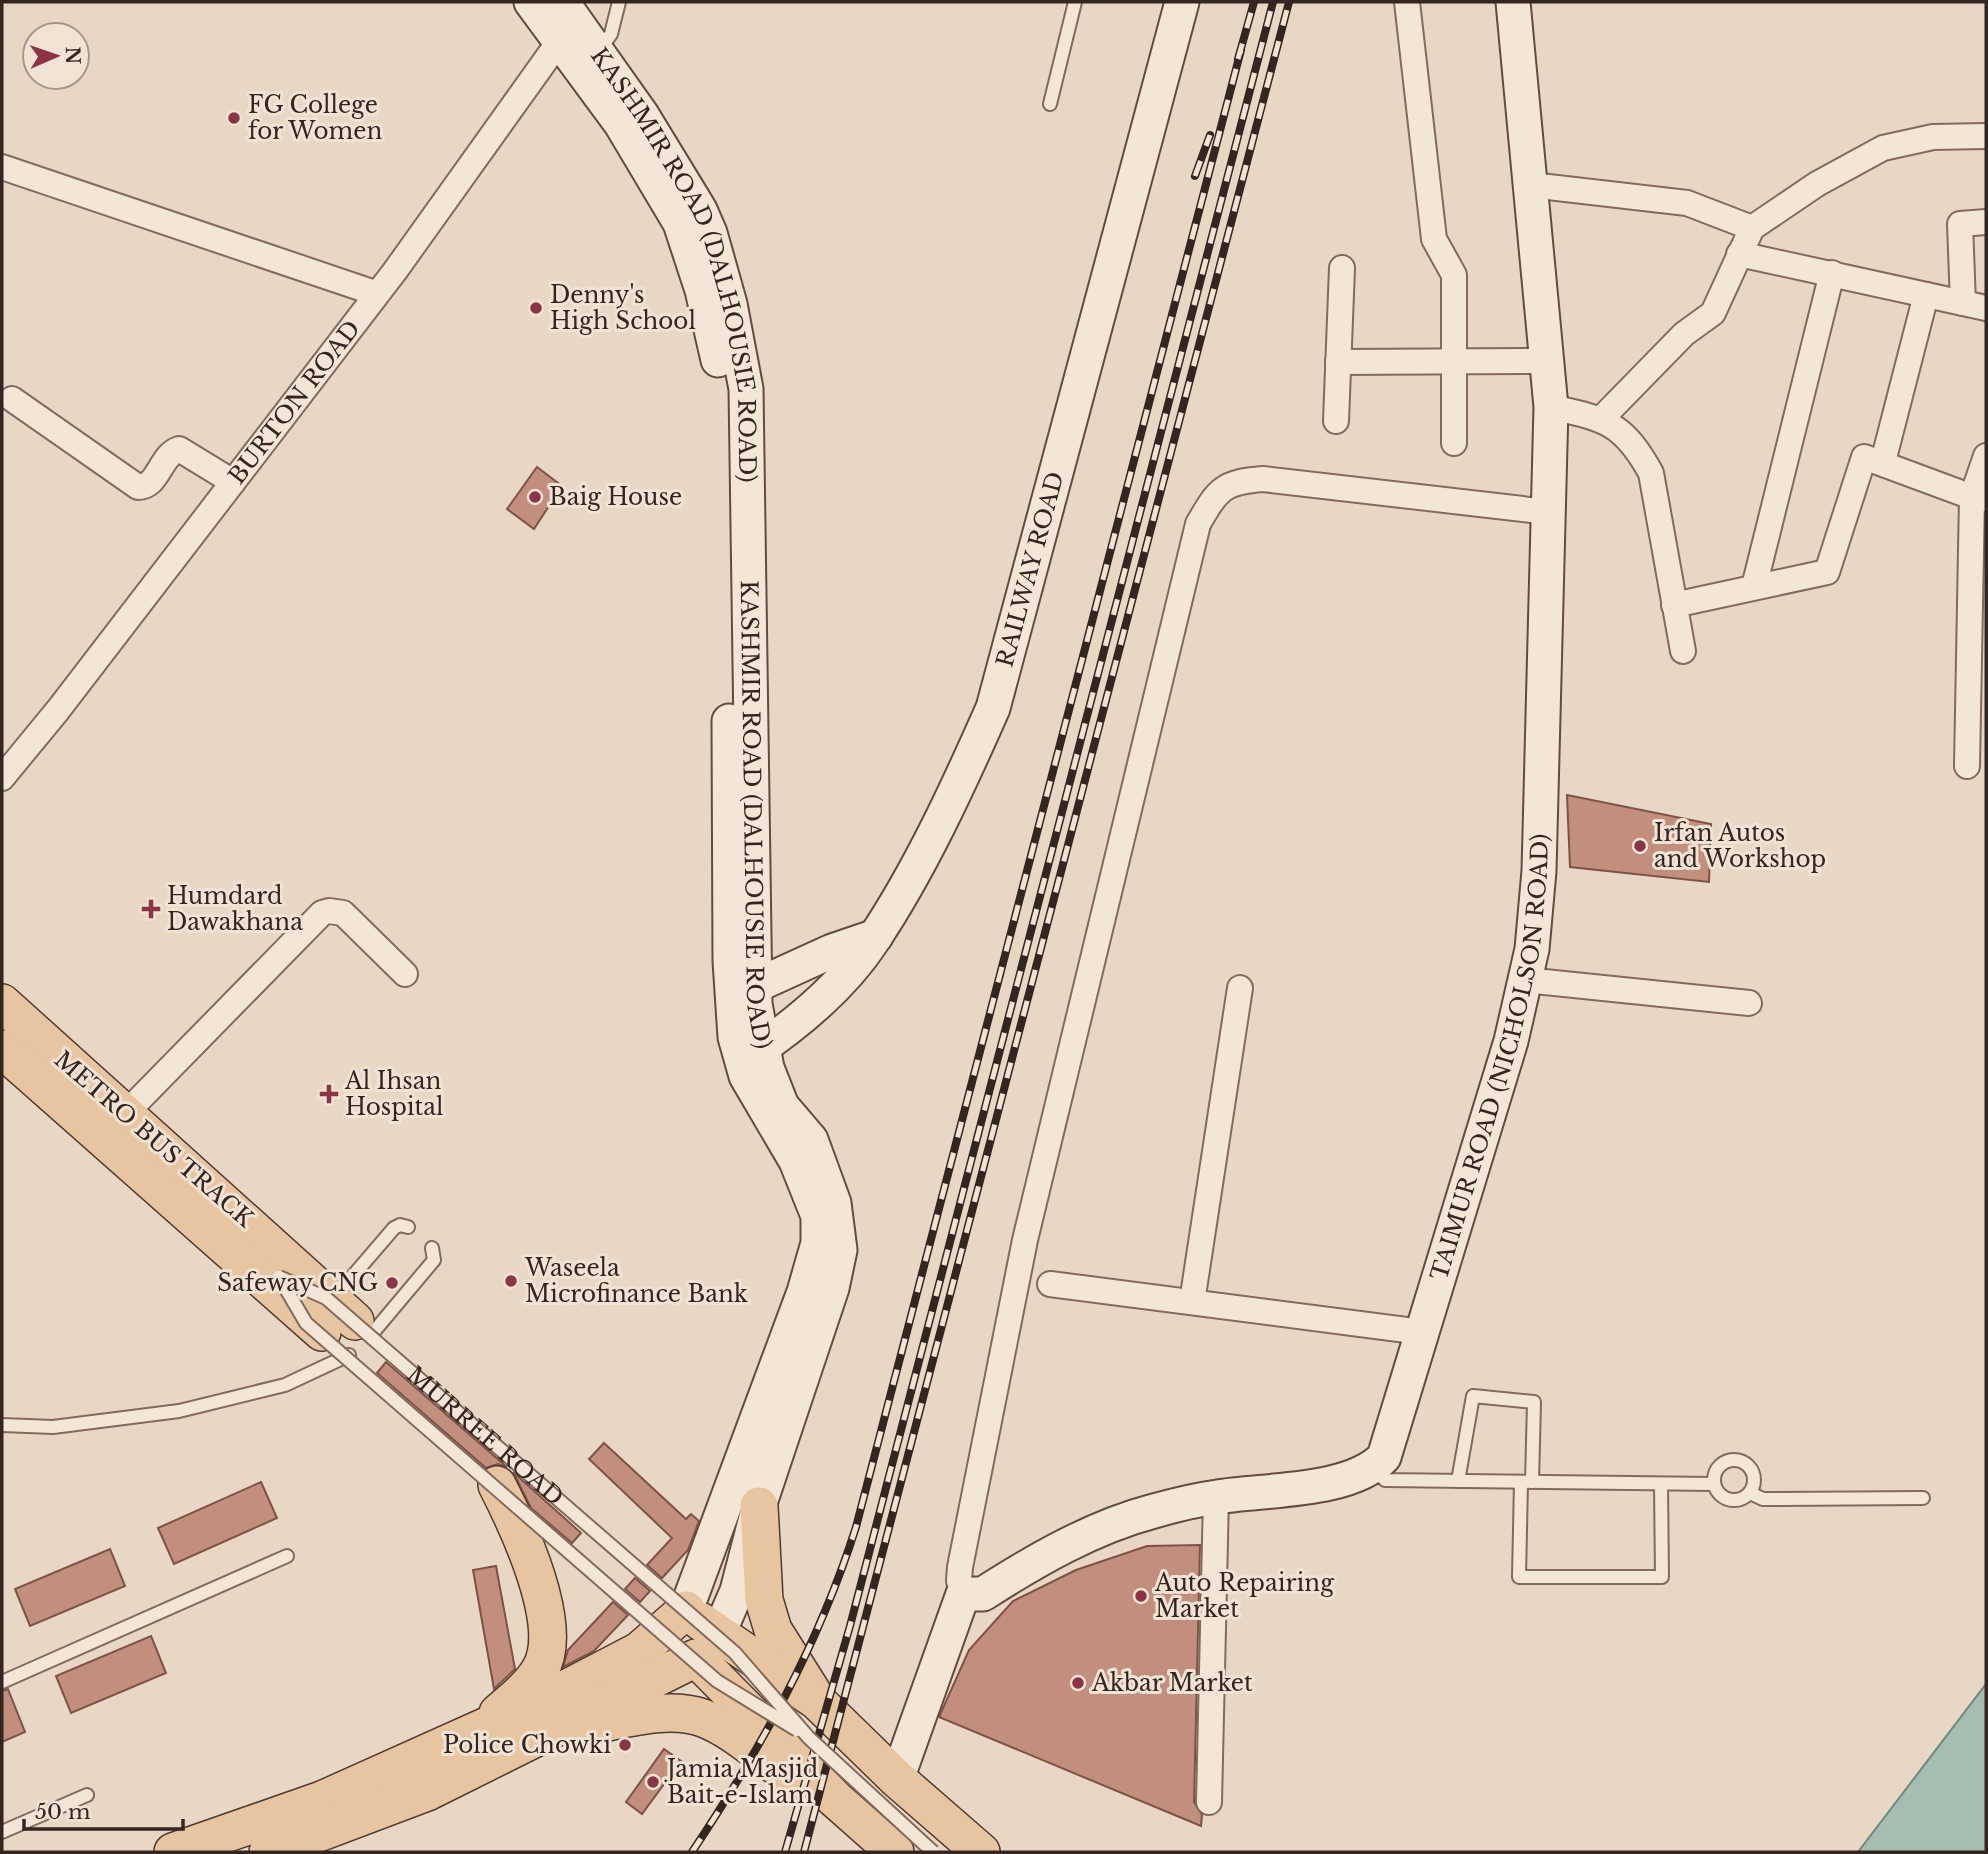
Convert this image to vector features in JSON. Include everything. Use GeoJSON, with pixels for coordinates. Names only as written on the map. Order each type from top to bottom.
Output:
{"type":"FeatureCollection","features":[{"type":"Feature","properties":{"kind":"main road","name":"MURREE ROAD"},"geometry":{"type":"LineString","coordinates":[[2,1003],[332,1300],[360,1345],[497,1485],[707,1646],[817,1700],[897,1779],[981,1852]]}},
{"type":"Feature","properties":{"kind":"main road","name":"MURREE ROAD"},"geometry":{"type":"LineString","coordinates":[[2,1049],[360,1345],[675,1621]]}},
{"type":"Feature","properties":{"kind":"main road"},"geometry":{"type":"LineString","coordinates":[[479,1730],[541,1669],[546,1651],[546,1622],[532,1565],[515,1520],[497,1485]]}},
{"type":"Feature","properties":{"kind":"main road"},"geometry":{"type":"LineString","coordinates":[[759,1506],[764,1600],[773,1630],[817,1700]]}},
{"type":"Feature","properties":{"kind":"main road"},"geometry":{"type":"LineString","coordinates":[[173,1852],[322,1800],[545,1700],[639,1651],[675,1621]]}},
{"type":"Feature","properties":{"kind":"main road","name":"MURREE ROAD"},"geometry":{"type":"LineString","coordinates":[[707,1646],[835,1799],[885,1843]]}},
{"type":"Feature","properties":{"kind":"main road"},"geometry":{"type":"LineString","coordinates":[[268,1852],[427,1792],[644,1686],[707,1646]]}},
{"type":"Feature","properties":{"kind":"main road"},"geometry":{"type":"LineString","coordinates":[[550,1732],[659,1714],[702,1718],[732,1735],[885,1843]]}},
{"type":"Feature","properties":{"kind":"street","name":"KASHMIR ROAD (DALHOUSIE ROAD)"},"geometry":{"type":"LineString","coordinates":[[531,2],[566,21],[590,61],[621,124],[680,223],[702,290],[723,387],[743,987],[750,1056],[809,1188],[818,1216],[818,1244],[804,1292],[675,1621]]}},
{"type":"Feature","properties":{"kind":"street","name":"RAILWAY ROAD"},"geometry":{"type":"LineString","coordinates":[[750,1056],[800,1020],[843,977],[876,936],[954,796],[993,708],[1182,2]]}},
{"type":"Feature","properties":{"kind":"street"},"geometry":{"type":"LineString","coordinates":[[1407,2],[1434,239],[1454,275],[1454,443]]}},
{"type":"Feature","properties":{"kind":"street","name":"TAIMUR ROAD (NICHOLSON ROAD)"},"geometry":{"type":"LineString","coordinates":[[1373,1469],[1384,1457],[1511,1041],[1532,949],[1539,871],[1551,407],[1513,2]]}},
{"type":"Feature","properties":{"kind":"street","name":"BURTON ROAD"},"geometry":{"type":"LineString","coordinates":[[2,778],[58,710],[375,293],[395,271],[566,21]]}},
{"type":"Feature","properties":{"kind":"street"},"geometry":{"type":"LineString","coordinates":[[1602,418],[1684,334],[1713,313],[1724,295],[1752,228],[1817,184],[1884,148],[1933,136],[1986,136]]}},
{"type":"Feature","properties":{"kind":"street"},"geometry":{"type":"LineString","coordinates":[[2,167],[375,293]]}},
{"type":"Feature","properties":{"kind":"street"},"geometry":{"type":"LineString","coordinates":[[1531,185],[1687,203],[1752,228]]}},
{"type":"Feature","properties":{"kind":"street"},"geometry":{"type":"LineString","coordinates":[[1739,254],[1975,305],[1960,224],[1986,222]]}},
{"type":"Feature","properties":{"kind":"street"},"geometry":{"type":"LineString","coordinates":[[1336,421],[1342,268]]}},
{"type":"Feature","properties":{"kind":"street"},"geometry":{"type":"LineString","coordinates":[[1754,587],[1832,273]]}},
{"type":"Feature","properties":{"kind":"street"},"geometry":{"type":"LineString","coordinates":[[1885,454],[1926,295]]}},
{"type":"Feature","properties":{"kind":"street"},"geometry":{"type":"LineString","coordinates":[[1338,362],[1547,361]]}},
{"type":"Feature","properties":{"kind":"street"},"geometry":{"type":"LineString","coordinates":[[12,399],[138,487],[150,484],[171,451],[178,449],[233,482]]}},
{"type":"Feature","properties":{"kind":"street"},"geometry":{"type":"LineString","coordinates":[[1551,407],[1602,418],[1636,446],[1651,472],[1683,652]]}},
{"type":"Feature","properties":{"kind":"street"},"geometry":{"type":"LineString","coordinates":[[1967,766],[1979,498],[1986,456]]}},
{"type":"Feature","properties":{"kind":"street"},"geometry":{"type":"LineString","coordinates":[[1674,605],[1827,572],[1864,457],[1979,498]]}},
{"type":"Feature","properties":{"kind":"street"},"geometry":{"type":"LineString","coordinates":[[897,1779],[963,1594],[959,1581],[960,1567],[1024,1240],[1198,524],[1209,504],[1232,482],[1263,479],[1548,512]]}},
{"type":"Feature","properties":{"kind":"street"},"geometry":{"type":"LineString","coordinates":[[125,1114],[322,913],[343,913],[405,974]]}},
{"type":"Feature","properties":{"kind":"street"},"geometry":{"type":"LineString","coordinates":[[743,987],[876,936]]}},
{"type":"Feature","properties":{"kind":"street"},"geometry":{"type":"LineString","coordinates":[[1525,979],[1749,1003]]}},
{"type":"Feature","properties":{"kind":"street"},"geometry":{"type":"LineString","coordinates":[[1192,1303],[1240,988]]}},
{"type":"Feature","properties":{"kind":"street","name":"KASHMIR ROAD (DALHOUSIE ROAD)"},"geometry":{"type":"LineString","coordinates":[[707,1646],[737,1591],[759,1506],[832,1288],[840,1250],[834,1203],[811,1140],[782,1106],[750,1056]]}},
{"type":"Feature","properties":{"kind":"street"},"geometry":{"type":"LineString","coordinates":[[1050,1284],[1422,1332]]}},
{"type":"Feature","properties":{"kind":"street"},"geometry":{"type":"LineString","coordinates":[[963,1594],[983,1594],[1098,1530],[1153,1511],[1216,1497],[1311,1486],[1373,1469]]}},
{"type":"Feature","properties":{"kind":"street"},"geometry":{"type":"LineString","coordinates":[[1209,1802],[1216,1497]]}},
{"type":"Feature","properties":{"kind":"lane"},"geometry":{"type":"LineString","coordinates":[[590,61],[611,34],[618,2]]}},
{"type":"Feature","properties":{"kind":"lane"},"geometry":{"type":"LineString","coordinates":[[1049,104],[1075,2]]}},
{"type":"Feature","properties":{"kind":"lane","name":"METRO BUS TRACK"},"geometry":{"type":"LineString","coordinates":[[2,1033],[279,1277],[326,1298],[595,1528],[736,1653],[809,1738],[933,1852]]}},
{"type":"Feature","properties":{"kind":"lane"},"geometry":{"type":"LineString","coordinates":[[332,1300],[394,1228],[408,1227]]}},
{"type":"Feature","properties":{"kind":"lane"},"geometry":{"type":"LineString","coordinates":[[2,1425],[53,1427],[179,1411],[285,1385],[360,1345],[434,1260],[432,1248]]}},
{"type":"Feature","properties":{"kind":"lane","name":"METRO BUS TRACK"},"geometry":{"type":"LineString","coordinates":[[279,1277],[306,1324],[707,1672],[809,1738]]}},
{"type":"Feature","properties":{"kind":"lane"},"geometry":{"type":"LineString","coordinates":[[1458,1481],[1474,1396],[1534,1402],[1520,1577],[1662,1577],[1661,1485]]}},
{"type":"Feature","properties":{"kind":"lane"},"geometry":{"type":"LineString","coordinates":[[1733,1459],[1744,1462],[1752,1470],[1755,1482],[1750,1493],[1741,1500],[1729,1500],[1719,1494],[1714,1484],[1714,1472],[1722,1463],[1733,1459]]}},
{"type":"Feature","properties":{"kind":"lane"},"geometry":{"type":"LineString","coordinates":[[1373,1469],[1385,1480],[1714,1484]]}},
{"type":"Feature","properties":{"kind":"lane"},"geometry":{"type":"LineString","coordinates":[[1750,1493],[1763,1499],[1923,1498]]}},
{"type":"Feature","properties":{"kind":"lane"},"geometry":{"type":"LineString","coordinates":[[2,1682],[287,1556]]}},
{"type":"Feature","properties":{"kind":"lane"},"geometry":{"type":"LineString","coordinates":[[2,1832],[87,1795]]}},
{"type":"Feature","properties":{"kind":"shaded area"},"geometry":{"type":"Polygon","coordinates":[[[1986,1684],[1986,1852],[1858,1852],[1986,1684]]]}},
{"type":"Feature","properties":{"kind":"building","name":"Baig House"},"geometry":{"type":"Polygon","coordinates":[[[537,467],[562,486],[534,529],[507,509],[537,467]]]}},
{"type":"Feature","properties":{"kind":"building","name":"Irfan Autos and Workshop"},"geometry":{"type":"Polygon","coordinates":[[[1567,795],[1711,824],[1709,882],[1570,867],[1567,795]]]}},
{"type":"Feature","properties":{"kind":"building"},"geometry":{"type":"Polygon","coordinates":[[[386,1362],[507,1467],[498,1464],[486,1468],[377,1373],[386,1362]]]}},
{"type":"Feature","properties":{"kind":"building"},"geometry":{"type":"Polygon","coordinates":[[[604,1443],[686,1519],[691,1514],[699,1521],[688,1550],[662,1578],[647,1565],[672,1538],[589,1459],[604,1443]]]}},
{"type":"Feature","properties":{"kind":"building"},"geometry":{"type":"Polygon","coordinates":[[[513,1472],[581,1533],[572,1543],[531,1508],[513,1472]]]}},
{"type":"Feature","properties":{"kind":"building"},"geometry":{"type":"Polygon","coordinates":[[[261,1482],[277,1518],[174,1564],[158,1528],[261,1482]]]}},
{"type":"Feature","properties":{"kind":"building","name":"Akbar Market"},"geometry":{"type":"Polygon","coordinates":[[[1200,1545],[1194,1802],[1202,1815],[1201,1826],[939,1717],[969,1650],[1013,1601],[1076,1570],[1147,1546],[1200,1545]]]}},
{"type":"Feature","properties":{"kind":"building"},"geometry":{"type":"Polygon","coordinates":[[[110,1549],[125,1586],[30,1626],[15,1589],[110,1549]]]}},
{"type":"Feature","properties":{"kind":"building"},"geometry":{"type":"Polygon","coordinates":[[[496,1566],[515,1669],[494,1689],[473,1570],[496,1566]]]}},
{"type":"Feature","properties":{"kind":"building"},"geometry":{"type":"Polygon","coordinates":[[[635,1578],[650,1591],[640,1602],[625,1589],[635,1578]]]}},
{"type":"Feature","properties":{"kind":"building"},"geometry":{"type":"Polygon","coordinates":[[[613,1602],[628,1615],[594,1651],[563,1667],[568,1650],[613,1602]]]}},
{"type":"Feature","properties":{"kind":"building"},"geometry":{"type":"Polygon","coordinates":[[[151,1636],[166,1673],[71,1713],[56,1676],[151,1636]]]}},
{"type":"Feature","properties":{"kind":"building"},"geometry":{"type":"Polygon","coordinates":[[[8,1689],[25,1732],[2,1742],[2,1691],[8,1689]]]}},
{"type":"Feature","properties":{"kind":"building","name":"Jamia Masjid Bait-e-Islam"},"geometry":{"type":"Polygon","coordinates":[[[664,1749],[681,1761],[642,1814],[626,1802],[664,1749]]]}},
{"type":"Feature","properties":{"kind":"railway"},"geometry":{"type":"LineString","coordinates":[[1238,59],[1254,2]]}},
{"type":"Feature","properties":{"kind":"railway"},"geometry":{"type":"LineString","coordinates":[[785,1852],[850,1626],[1273,2]]}},
{"type":"Feature","properties":{"kind":"railway"},"geometry":{"type":"LineString","coordinates":[[804,1852],[1289,2]]}},
{"type":"Feature","properties":{"kind":"railway"},"geometry":{"type":"LineString","coordinates":[[692,1852],[741,1775],[786,1695],[824,1613],[856,1527],[1241,50]]}},
{"type":"Feature","properties":{"kind":"railway"},"geometry":{"type":"LineString","coordinates":[[1195,176],[1210,135]]}},
{"type":"Feature","properties":{"kind":"place","name":"FG College for Women"},"geometry":{"type":"Point","coordinates":[234,118]}},
{"type":"Feature","properties":{"kind":"place","name":"Denny's High School"},"geometry":{"type":"Point","coordinates":[536,308]}},
{"type":"Feature","properties":{"kind":"place","name":"Baig House"},"geometry":{"type":"Point","coordinates":[535,497]}},
{"type":"Feature","properties":{"kind":"place","name":"Irfan Autos and Workshop"},"geometry":{"type":"Point","coordinates":[1640,846]}},
{"type":"Feature","properties":{"kind":"place","name":"Humdard Dawakhana"},"geometry":{"type":"Point","coordinates":[151,909]}},
{"type":"Feature","properties":{"kind":"place","name":"Al Ihsan Hospital"},"geometry":{"type":"Point","coordinates":[329,1094]}},
{"type":"Feature","properties":{"kind":"place","name":"Waseela Microfinance Bank"},"geometry":{"type":"Point","coordinates":[511,1281]}},
{"type":"Feature","properties":{"kind":"place","name":"Safeway CNG"},"geometry":{"type":"Point","coordinates":[392,1283]}},
{"type":"Feature","properties":{"kind":"place","name":"Auto Repairing Market"},"geometry":{"type":"Point","coordinates":[1141,1596]}},
{"type":"Feature","properties":{"kind":"place","name":"Akbar Market"},"geometry":{"type":"Point","coordinates":[1078,1683]}},
{"type":"Feature","properties":{"kind":"place","name":"Police Chowki"},"geometry":{"type":"Point","coordinates":[625,1745]}},
{"type":"Feature","properties":{"kind":"place","name":"Jamia Masjid Bait-e-Islam"},"geometry":{"type":"Point","coordinates":[653,1782]}}]}
